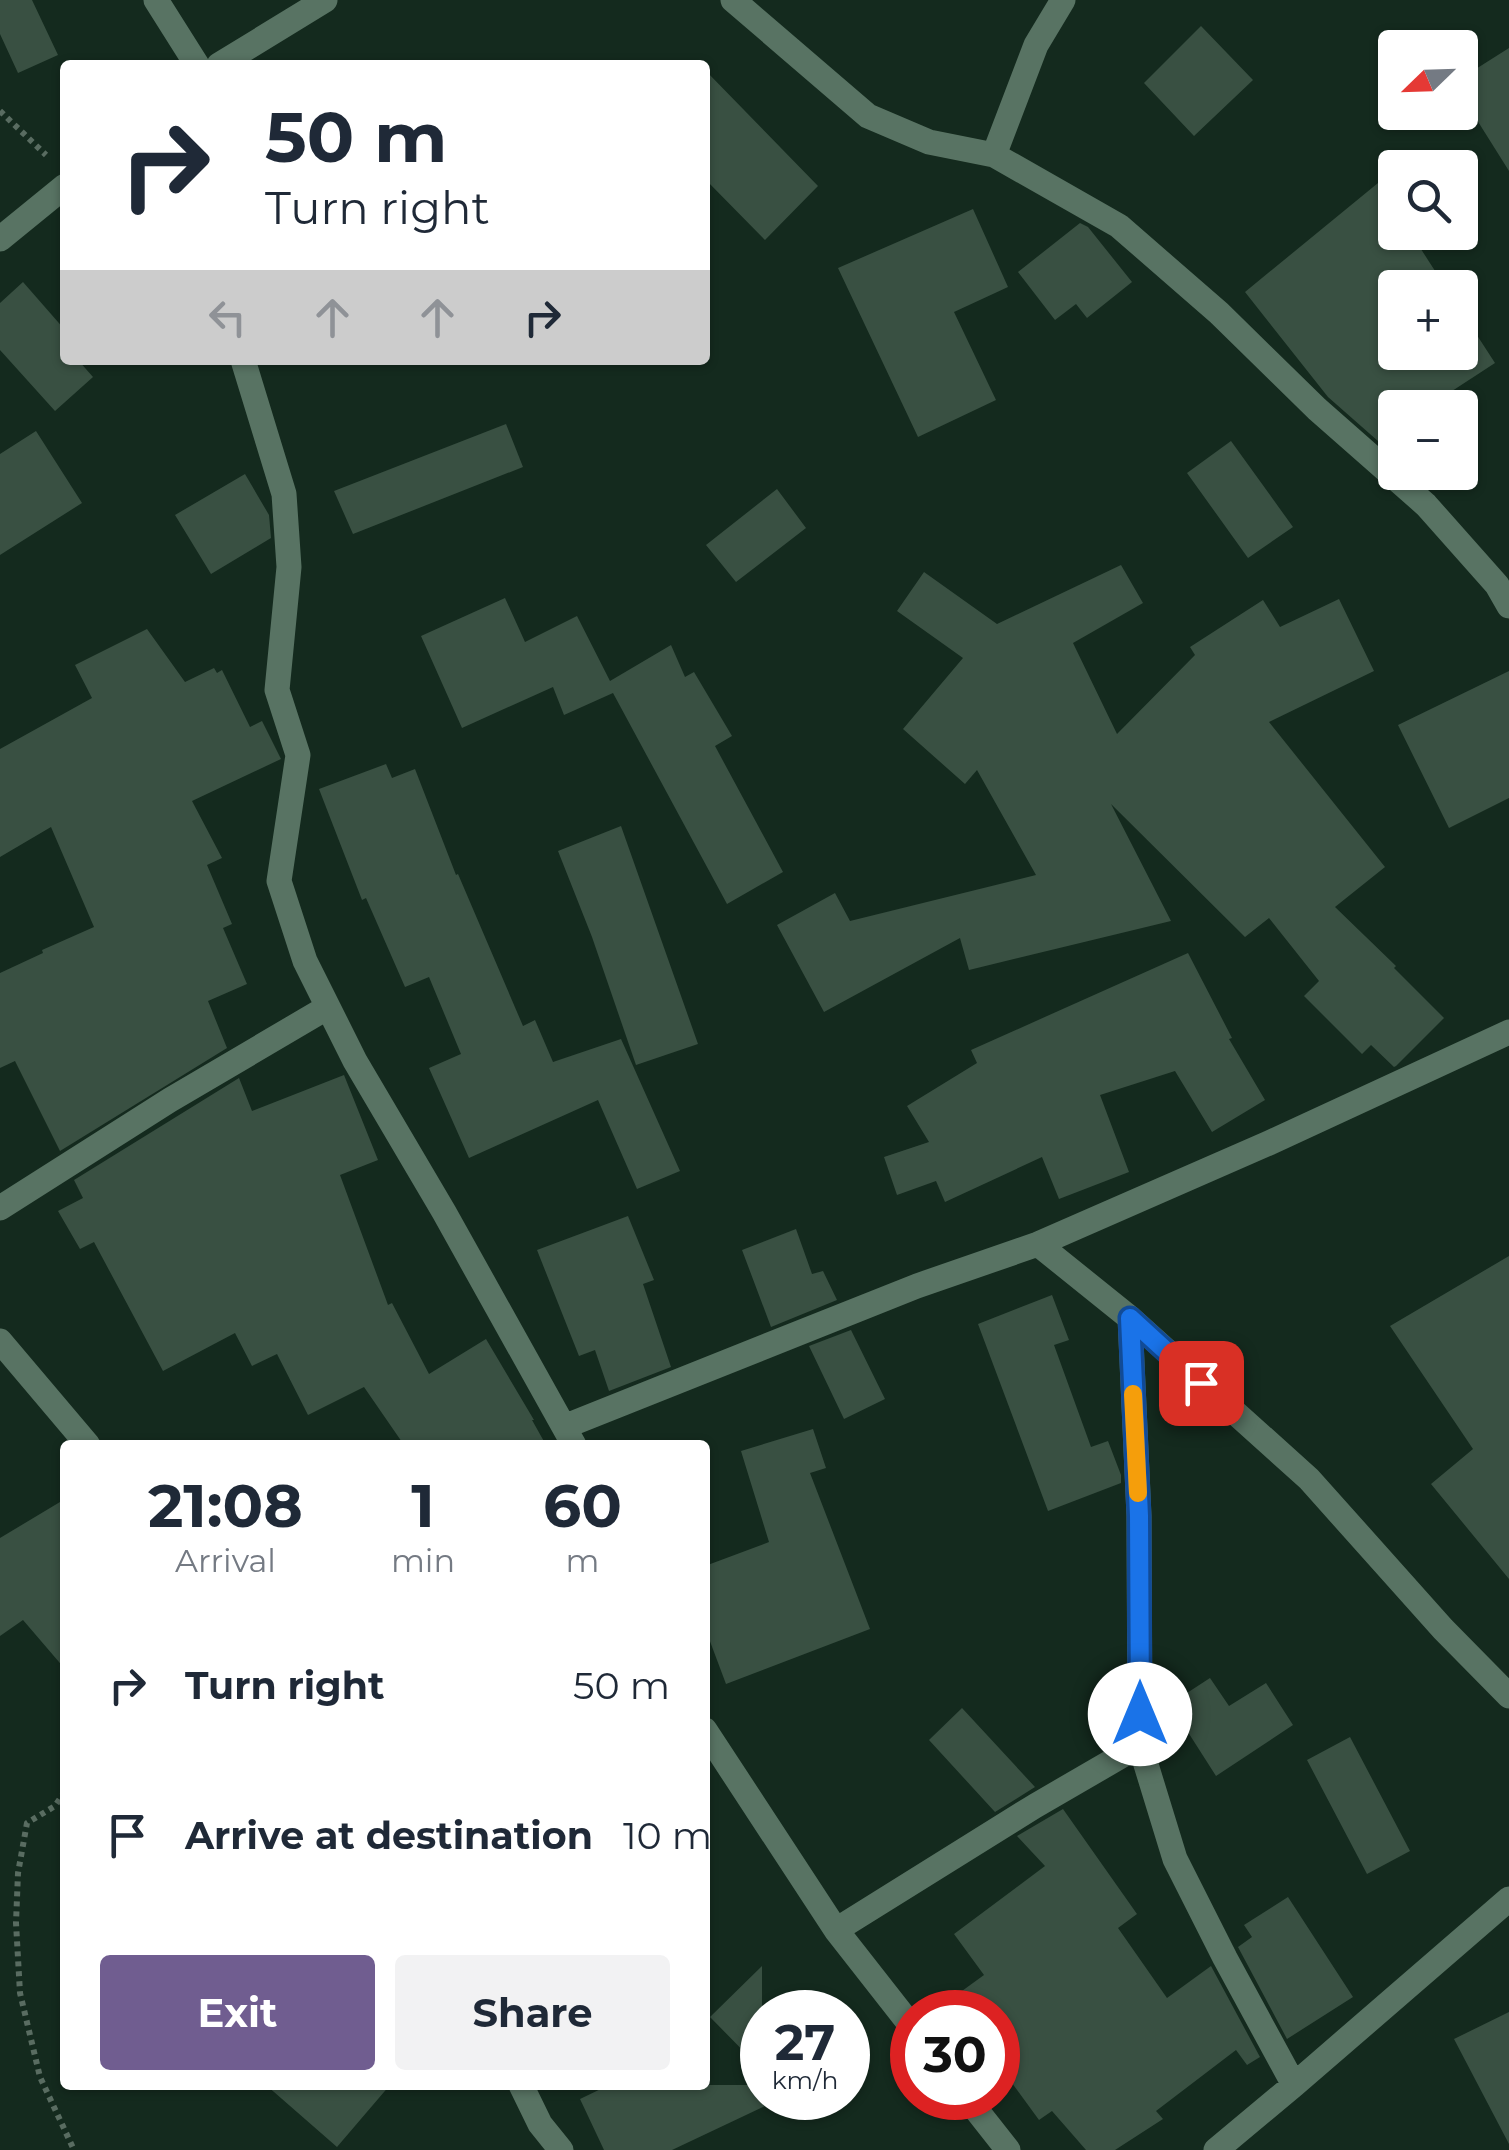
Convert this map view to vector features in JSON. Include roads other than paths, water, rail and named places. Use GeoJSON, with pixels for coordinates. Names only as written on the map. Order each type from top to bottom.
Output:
{"type":"FeatureCollection","features":[{"type":"Feature","properties":{"kind":"street"},"geometry":{"type":"LineString","coordinates":[[156,0],[194,60]]}},
{"type":"Feature","properties":{"kind":"street"},"geometry":{"type":"LineString","coordinates":[[227,60],[325,0]]}},
{"type":"Feature","properties":{"kind":"street"},"geometry":{"type":"LineString","coordinates":[[733,0],[868,116],[929,142],[994,155],[1119,226],[1426,505],[1497,585],[1509,606]]}},
{"type":"Feature","properties":{"kind":"street"},"geometry":{"type":"LineString","coordinates":[[994,155],[1036,45],[1063,0]]}},
{"type":"Feature","properties":{"kind":"street"},"geometry":{"type":"LineString","coordinates":[[0,239],[60,190]]}},
{"type":"Feature","properties":{"kind":"street"},"geometry":{"type":"LineString","coordinates":[[245,365],[284,494],[290,567],[276,690],[298,755],[278,881],[305,960],[355,1061],[570,1436],[916,1286],[1038,1244],[1509,1032]]}},
{"type":"Feature","properties":{"kind":"street"},"geometry":{"type":"LineString","coordinates":[[0,1208],[68,1162],[328,1008]]}},
{"type":"Feature","properties":{"kind":"street"},"geometry":{"type":"LineString","coordinates":[[1038,1244],[1130,1318],[1309,1479],[1509,1696]]}},
{"type":"Feature","properties":{"kind":"street"},"geometry":{"type":"LineString","coordinates":[[1130,1318],[1139,1516],[1140,1745],[1175,1859],[1294,2086]]}},
{"type":"Feature","properties":{"kind":"street"},"geometry":{"type":"LineString","coordinates":[[0,1341],[84,1440]]}},
{"type":"Feature","properties":{"kind":"street"},"geometry":{"type":"LineString","coordinates":[[710,1738],[836,1930],[890,1999]]}},
{"type":"Feature","properties":{"kind":"street"},"geometry":{"type":"LineString","coordinates":[[836,1930],[1140,1745]]}},
{"type":"Feature","properties":{"kind":"street"},"geometry":{"type":"LineString","coordinates":[[1216,2150],[1509,1898]]}},
{"type":"Feature","properties":{"kind":"street"},"geometry":{"type":"LineString","coordinates":[[523,2090],[540,2124],[560,2150]]}},
{"type":"Feature","properties":{"kind":"street"},"geometry":{"type":"LineString","coordinates":[[984,2120],[1008,2150]]}}]}
